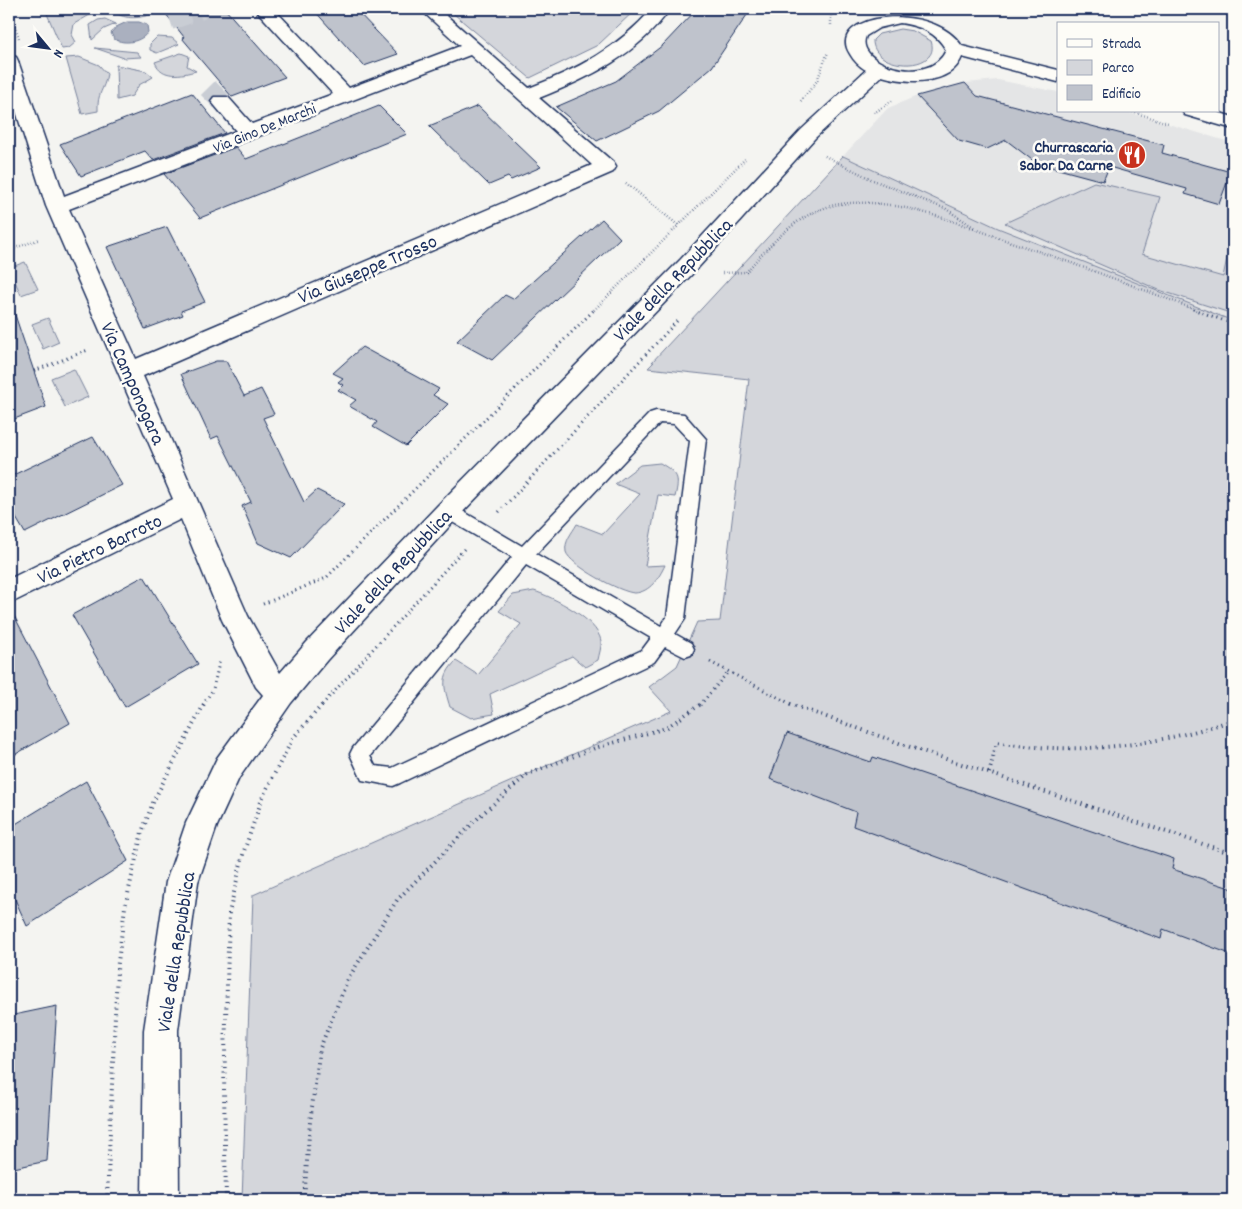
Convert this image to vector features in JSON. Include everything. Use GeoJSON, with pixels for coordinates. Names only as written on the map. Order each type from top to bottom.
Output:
{"type":"FeatureCollection","features":[{"type":"Feature","properties":{"kind":"street"},"geometry":{"type":"LineString","coordinates":[[264,9],[345,94]]}},
{"type":"Feature","properties":{"kind":"street"},"geometry":{"type":"LineString","coordinates":[[429,9],[606,167]]}},
{"type":"Feature","properties":{"kind":"street"},"geometry":{"type":"LineString","coordinates":[[526,96],[579,76],[603,63],[627,45],[661,9]]}},
{"type":"Feature","properties":{"kind":"street"},"geometry":{"type":"LineString","coordinates":[[877,14],[913,20],[937,28],[949,38],[954,50],[951,61],[939,70],[920,75],[898,75],[878,69],[863,60],[855,48],[856,36],[877,14]]}},
{"type":"Feature","properties":{"kind":"street","name":"Via Gino De Marchi"},"geometry":{"type":"LineString","coordinates":[[57,206],[249,133],[345,94],[472,48]]}},
{"type":"Feature","properties":{"kind":"street"},"geometry":{"type":"LineString","coordinates":[[954,50],[1057,76]]}},
{"type":"Feature","properties":{"kind":"street","name":"Via Camponogara"},"geometry":{"type":"LineString","coordinates":[[9,61],[57,206],[188,504],[236,620],[266,678],[281,694]]}},
{"type":"Feature","properties":{"kind":"street","name":"Viale della Repubblica"},"geometry":{"type":"LineString","coordinates":[[160,1200],[161,1030],[182,882],[202,823],[228,768],[281,694],[324,644],[448,510],[689,264],[808,134],[878,69]]}},
{"type":"Feature","properties":{"kind":"street"},"geometry":{"type":"LineString","coordinates":[[221,101],[249,133]]}},
{"type":"Feature","properties":{"kind":"street"},"geometry":{"type":"LineString","coordinates":[[1195,112],[1233,123]]}},
{"type":"Feature","properties":{"kind":"street","name":"Via Giuseppe Trosso"},"geometry":{"type":"LineString","coordinates":[[129,372],[606,167]]}},
{"type":"Feature","properties":{"kind":"street","name":"Via Pietro Barroto"},"geometry":{"type":"LineString","coordinates":[[9,592],[188,504]]}},
{"type":"Feature","properties":{"kind":"lane"},"geometry":{"type":"LineString","coordinates":[[656,418],[678,418],[698,439],[676,619],[648,656],[393,778],[369,774],[360,754],[524,555],[656,418]]}},
{"type":"Feature","properties":{"kind":"lane"},"geometry":{"type":"LineString","coordinates":[[448,510],[685,649]]}},
{"type":"Feature","properties":{"kind":"path"},"geometry":{"type":"LineString","coordinates":[[831,9],[831,28]]}},
{"type":"Feature","properties":{"kind":"path"},"geometry":{"type":"LineString","coordinates":[[794,108],[817,81],[827,58],[829,44]]}},
{"type":"Feature","properties":{"kind":"path"},"geometry":{"type":"LineString","coordinates":[[236,620],[280,595],[309,588],[326,578],[747,156]]}},
{"type":"Feature","properties":{"kind":"path"},"geometry":{"type":"LineString","coordinates":[[825,156],[873,180],[946,209],[977,230]]}},
{"type":"Feature","properties":{"kind":"path"},"geometry":{"type":"LineString","coordinates":[[606,167],[679,226]]}},
{"type":"Feature","properties":{"kind":"path"},"geometry":{"type":"LineString","coordinates":[[722,273],[746,272],[781,232],[810,214],[836,205],[884,206],[912,210],[1050,254],[1233,324]]}},
{"type":"Feature","properties":{"kind":"path"},"geometry":{"type":"LineString","coordinates":[[9,250],[45,237]]}},
{"type":"Feature","properties":{"kind":"path"},"geometry":{"type":"LineString","coordinates":[[34,371],[89,350]]}},
{"type":"Feature","properties":{"kind":"path"},"geometry":{"type":"LineString","coordinates":[[685,649],[791,704],[989,773],[1233,854]]}},
{"type":"Feature","properties":{"kind":"path"},"geometry":{"type":"LineString","coordinates":[[304,1200],[310,1122],[320,1048],[348,979],[397,900],[481,815],[528,774],[596,748],[666,728],[696,709],[728,672]]}},
{"type":"Feature","properties":{"kind":"path"},"geometry":{"type":"LineString","coordinates":[[989,773],[997,742],[1026,749],[1105,749],[1171,740],[1233,720]]}},
{"type":"Feature","properties":{"kind":"shaded area"},"geometry":{"type":"Polygon","coordinates":[[[998,80],[1057,92],[1057,112],[1127,112],[1233,143],[1233,322],[998,228],[843,156],[888,108],[917,96],[965,83],[998,80]]]}},
{"type":"Feature","properties":{"kind":"green space"},"geometry":{"type":"Polygon","coordinates":[[[45,9],[92,9],[95,12],[74,24],[72,35],[76,42],[69,48],[62,49],[45,9]]]}},
{"type":"Feature","properties":{"kind":"green space"},"geometry":{"type":"Polygon","coordinates":[[[144,9],[151,14],[136,18],[126,17],[113,10],[144,9]]]}},
{"type":"Feature","properties":{"kind":"green space"},"geometry":{"type":"Polygon","coordinates":[[[448,9],[636,9],[598,45],[530,78],[448,9]]]}},
{"type":"Feature","properties":{"kind":"green space"},"geometry":{"type":"Polygon","coordinates":[[[105,19],[116,24],[104,29],[92,40],[90,25],[98,20],[105,19]]]}},
{"type":"Feature","properties":{"kind":"green space"},"geometry":{"type":"Polygon","coordinates":[[[900,29],[913,31],[931,41],[932,51],[926,59],[917,63],[894,62],[883,58],[876,50],[873,40],[879,34],[900,29]]]}},
{"type":"Feature","properties":{"kind":"green space"},"geometry":{"type":"Polygon","coordinates":[[[157,37],[172,38],[179,44],[157,53],[150,50],[150,44],[157,37]]]}},
{"type":"Feature","properties":{"kind":"green space"},"geometry":{"type":"Polygon","coordinates":[[[95,48],[137,52],[141,57],[124,58],[95,48]]]}},
{"type":"Feature","properties":{"kind":"green space"},"geometry":{"type":"Polygon","coordinates":[[[181,53],[189,56],[187,66],[196,71],[184,74],[167,73],[162,71],[155,62],[181,53]]]}},
{"type":"Feature","properties":{"kind":"green space"},"geometry":{"type":"Polygon","coordinates":[[[79,57],[99,65],[107,74],[100,95],[98,111],[82,114],[66,58],[79,57]]]}},
{"type":"Feature","properties":{"kind":"green space"},"geometry":{"type":"Polygon","coordinates":[[[116,65],[146,71],[153,77],[139,85],[132,96],[117,100],[116,65]]]}},
{"type":"Feature","properties":{"kind":"green space"},"geometry":{"type":"Polygon","coordinates":[[[843,156],[998,228],[1233,321],[1233,1200],[242,1200],[253,895],[671,711],[649,687],[677,666],[697,622],[720,621],[749,379],[648,368],[843,156]]]}},
{"type":"Feature","properties":{"kind":"green space"},"geometry":{"type":"Polygon","coordinates":[[[1094,182],[1160,197],[1142,254],[1223,277],[1233,230],[1233,314],[1159,290],[1005,223],[1094,182]]]}},
{"type":"Feature","properties":{"kind":"green space"},"geometry":{"type":"Polygon","coordinates":[[[25,262],[38,289],[21,295],[9,268],[25,262]]]}},
{"type":"Feature","properties":{"kind":"green space"},"geometry":{"type":"Polygon","coordinates":[[[48,318],[59,342],[43,349],[32,324],[48,318]]]}},
{"type":"Feature","properties":{"kind":"green space"},"geometry":{"type":"Polygon","coordinates":[[[74,369],[88,397],[65,407],[51,378],[74,369]]]}},
{"type":"Feature","properties":{"kind":"green space"},"geometry":{"type":"Polygon","coordinates":[[[660,463],[671,470],[676,476],[677,490],[675,497],[658,495],[645,566],[665,565],[660,575],[650,587],[640,592],[628,592],[608,583],[576,564],[566,552],[566,544],[577,524],[603,534],[640,494],[615,484],[640,465],[660,463]]]}},
{"type":"Feature","properties":{"kind":"green space"},"geometry":{"type":"Polygon","coordinates":[[[534,591],[552,598],[573,610],[592,625],[601,641],[598,660],[585,667],[572,656],[490,694],[494,714],[471,718],[450,707],[445,688],[447,672],[456,661],[478,675],[521,624],[499,611],[513,595],[534,591]]]}},
{"type":"Feature","properties":{"kind":"water"},"geometry":{"type":"Polygon","coordinates":[[[127,22],[139,22],[147,25],[148,32],[132,42],[114,39],[111,33],[116,27],[127,22]]]}},
{"type":"Feature","properties":{"kind":"building"},"geometry":{"type":"Polygon","coordinates":[[[162,9],[225,9],[285,77],[232,97],[182,38],[184,37],[162,9]]]}},
{"type":"Feature","properties":{"kind":"building"},"geometry":{"type":"Polygon","coordinates":[[[313,9],[355,9],[398,54],[364,66],[313,9]]]}},
{"type":"Feature","properties":{"kind":"building"},"geometry":{"type":"Polygon","coordinates":[[[697,9],[751,9],[712,67],[659,111],[597,141],[556,107],[616,81],[663,45],[697,9]]]}},
{"type":"Feature","properties":{"kind":"building"},"geometry":{"type":"Polygon","coordinates":[[[965,83],[977,96],[1164,145],[1162,153],[1231,172],[1219,204],[1185,194],[1187,189],[1109,167],[1103,181],[1036,163],[1006,140],[987,149],[959,141],[917,96],[965,83]]]}},
{"type":"Feature","properties":{"kind":"building"},"geometry":{"type":"Polygon","coordinates":[[[192,93],[225,133],[153,160],[145,151],[81,176],[60,144],[192,93]]]}},
{"type":"Feature","properties":{"kind":"building"},"geometry":{"type":"Polygon","coordinates":[[[379,106],[407,134],[200,218],[164,174],[236,147],[246,159],[379,106]]]}},
{"type":"Feature","properties":{"kind":"building"},"geometry":{"type":"Polygon","coordinates":[[[478,106],[541,167],[511,180],[508,177],[489,185],[429,126],[478,106]]]}},
{"type":"Feature","properties":{"kind":"building"},"geometry":{"type":"Polygon","coordinates":[[[602,219],[620,238],[492,360],[457,341],[505,295],[513,299],[602,219]]]}},
{"type":"Feature","properties":{"kind":"building"},"geometry":{"type":"Polygon","coordinates":[[[167,227],[205,302],[181,311],[183,315],[145,329],[107,247],[167,227]]]}},
{"type":"Feature","properties":{"kind":"building"},"geometry":{"type":"Polygon","coordinates":[[[14,312],[46,407],[9,421],[9,313],[14,312]]]}},
{"type":"Feature","properties":{"kind":"building"},"geometry":{"type":"Polygon","coordinates":[[[362,347],[439,389],[433,395],[448,404],[406,446],[373,427],[377,422],[349,406],[356,400],[338,390],[343,385],[338,382],[343,378],[333,373],[362,347]]]}},
{"type":"Feature","properties":{"kind":"building"},"geometry":{"type":"Polygon","coordinates":[[[216,361],[226,361],[244,396],[261,389],[274,414],[263,418],[304,502],[317,490],[344,504],[291,558],[258,543],[242,506],[251,502],[218,436],[211,439],[181,374],[216,361]]]}},
{"type":"Feature","properties":{"kind":"building"},"geometry":{"type":"Polygon","coordinates":[[[93,437],[122,485],[25,533],[9,506],[9,477],[93,437]]]}},
{"type":"Feature","properties":{"kind":"building"},"geometry":{"type":"Polygon","coordinates":[[[144,576],[198,664],[125,707],[72,615],[144,576]]]}},
{"type":"Feature","properties":{"kind":"building"},"geometry":{"type":"Polygon","coordinates":[[[9,606],[70,723],[9,758],[9,606]]]}},
{"type":"Feature","properties":{"kind":"building"},"geometry":{"type":"Polygon","coordinates":[[[787,733],[871,762],[873,757],[1174,859],[1172,869],[1233,889],[1233,955],[1163,929],[1161,939],[853,826],[856,812],[770,779],[787,733]]]}},
{"type":"Feature","properties":{"kind":"building"},"geometry":{"type":"Polygon","coordinates":[[[86,781],[128,861],[27,926],[9,886],[9,828],[86,781]]]}},
{"type":"Feature","properties":{"kind":"building"},"geometry":{"type":"Polygon","coordinates":[[[57,1006],[47,1161],[9,1169],[9,1016],[57,1006]]]}},
{"type":"Feature","properties":{"kind":"tunnel"},"geometry":{"type":"LineString","coordinates":[[170,20],[202,9]]}},
{"type":"Feature","properties":{"kind":"tunnel"},"geometry":{"type":"LineString","coordinates":[[208,88],[221,101]]}},
{"type":"Feature","properties":{"kind":"place","name":"Churrascaria Sabor Da Carne"},"geometry":{"type":"Point","coordinates":[1132,155]}}]}
